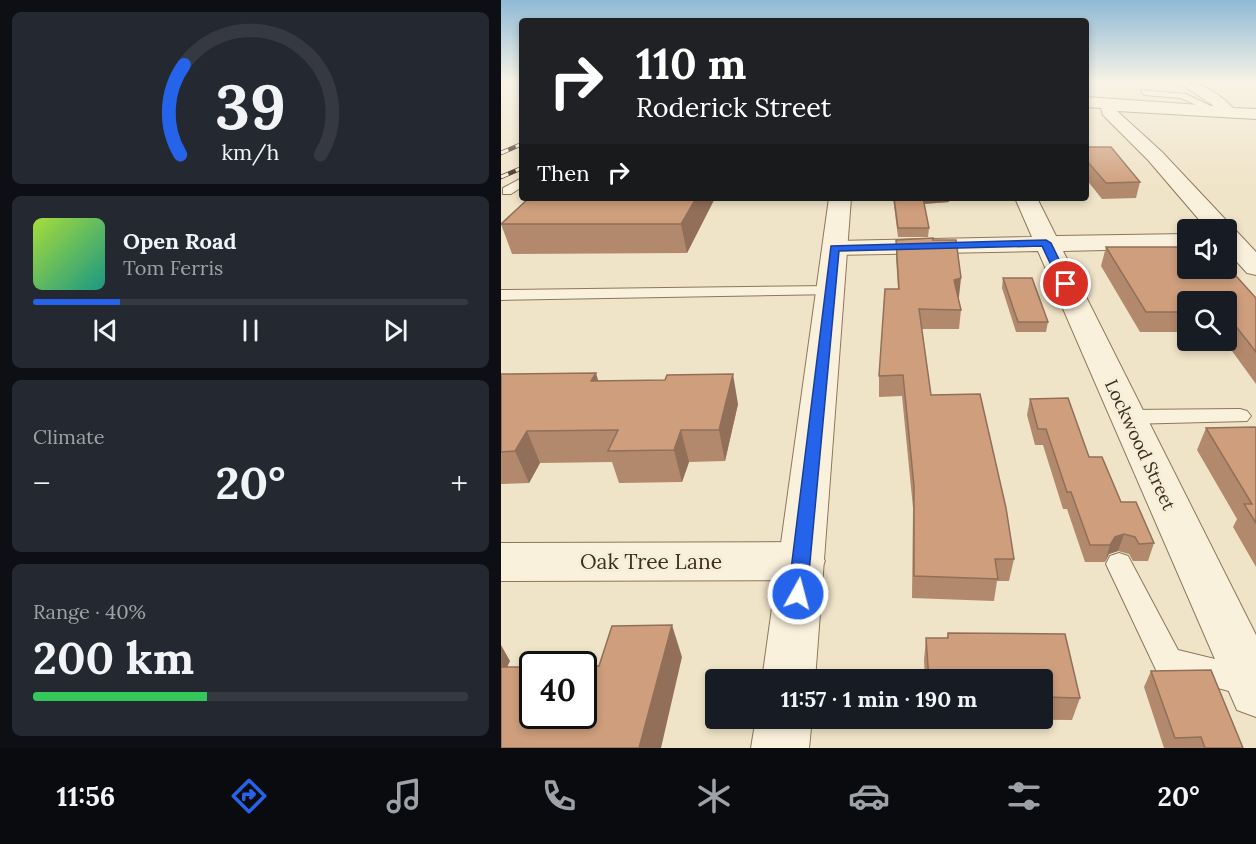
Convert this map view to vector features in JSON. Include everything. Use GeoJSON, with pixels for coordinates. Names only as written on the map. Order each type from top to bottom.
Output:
{"type":"FeatureCollection","features":[{"type":"Feature","properties":{"kind":"street"},"geometry":{"type":"LineString","coordinates":[[1114,117],[1155,156],[1211,219]]}},
{"type":"Feature","properties":{"kind":"street"},"geometry":{"type":"LineString","coordinates":[[789,669],[840,201]]}},
{"type":"Feature","properties":{"kind":"street","name":"Lockwood Street"},"geometry":{"type":"LineString","coordinates":[[1027,201],[1254,687]]}},
{"type":"Feature","properties":{"kind":"street"},"geometry":{"type":"LineString","coordinates":[[835,248],[1177,241]]}},
{"type":"Feature","properties":{"kind":"street"},"geometry":{"type":"LineString","coordinates":[[1237,247],[1256,267]]}},
{"type":"Feature","properties":{"kind":"street","name":"Oak Tree Lane"},"geometry":{"type":"LineString","coordinates":[[501,562],[802,561]]}},
{"type":"Feature","properties":{"kind":"street"},"geometry":{"type":"LineString","coordinates":[[780,748],[783,729]]}},
{"type":"Feature","properties":{"kind":"lane"},"geometry":{"type":"LineString","coordinates":[[507,191],[519,184]]}},
{"type":"Feature","properties":{"kind":"lane"},"geometry":{"type":"LineString","coordinates":[[501,295],[830,291]]}},
{"type":"Feature","properties":{"kind":"lane"},"geometry":{"type":"LineString","coordinates":[[1127,417],[1240,416]]}},
{"type":"Feature","properties":{"kind":"lane"},"geometry":{"type":"LineString","coordinates":[[1119,564],[1168,662],[1254,687]]}},
{"type":"Feature","properties":{"kind":"building"},"geometry":{"type":"Polygon","coordinates":[[[1089,147],[1111,147],[1140,182],[1106,183],[1089,163],[1089,147]]]}},
{"type":"Feature","properties":{"kind":"building"},"geometry":{"type":"Polygon","coordinates":[[[526,201],[694,201],[681,224],[501,224],[526,201]]]}},
{"type":"Feature","properties":{"kind":"building"},"geometry":{"type":"Polygon","coordinates":[[[894,201],[924,201],[929,228],[898,228],[894,201]]]}},
{"type":"Feature","properties":{"kind":"building"},"geometry":{"type":"Polygon","coordinates":[[[933,238],[933,240],[956,240],[961,278],[954,280],[961,310],[919,309],[931,395],[980,394],[1006,508],[1014,559],[995,559],[998,579],[914,576],[914,486],[903,375],[879,376],[885,289],[899,289],[896,240],[933,238]]]}},
{"type":"Feature","properties":{"kind":"building"},"geometry":{"type":"Polygon","coordinates":[[[1106,247],[1177,247],[1177,279],[1237,279],[1237,277],[1256,298],[1256,352],[1237,328],[1237,291],[1177,291],[1177,312],[1146,312],[1106,247]]]}},
{"type":"Feature","properties":{"kind":"building"},"geometry":{"type":"Polygon","coordinates":[[[1003,278],[1032,278],[1048,322],[1018,322],[1003,278]]]}},
{"type":"Feature","properties":{"kind":"building"},"geometry":{"type":"Polygon","coordinates":[[[596,373],[591,381],[665,380],[667,375],[733,374],[719,430],[681,430],[674,450],[608,451],[618,430],[527,431],[515,451],[501,452],[501,374],[596,373]]]}},
{"type":"Feature","properties":{"kind":"building"},"geometry":{"type":"Polygon","coordinates":[[[1068,398],[1089,457],[1102,457],[1121,502],[1136,502],[1154,543],[1139,544],[1135,537],[1124,534],[1115,537],[1110,545],[1090,545],[1071,492],[1067,492],[1046,429],[1038,429],[1030,399],[1068,398]]]}},
{"type":"Feature","properties":{"kind":"building"},"geometry":{"type":"Polygon","coordinates":[[[1255,427],[1256,523],[1244,504],[1252,504],[1206,428],[1255,427]]]}},
{"type":"Feature","properties":{"kind":"building"},"geometry":{"type":"Polygon","coordinates":[[[672,625],[639,748],[501,748],[501,667],[519,667],[519,729],[597,729],[597,666],[599,666],[612,626],[672,625]]]}},
{"type":"Feature","properties":{"kind":"building"},"geometry":{"type":"Polygon","coordinates":[[[948,633],[1065,634],[1080,698],[1053,697],[1053,669],[928,669],[926,638],[948,638],[948,633]]]}},
{"type":"Feature","properties":{"kind":"building"},"geometry":{"type":"Polygon","coordinates":[[[1211,670],[1243,748],[1205,748],[1201,737],[1175,738],[1151,671],[1211,670]]]}},
{"type":"Feature","properties":{"kind":"railway"},"geometry":{"type":"LineString","coordinates":[[501,153],[519,145]]}},
{"type":"Feature","properties":{"kind":"railway"},"geometry":{"type":"LineString","coordinates":[[501,177],[519,169]]}},
{"type":"Feature","properties":{"kind":"route"},"geometry":{"type":"LineString","coordinates":[[798,594],[835,248],[1046,243],[1066,284]]}}]}
